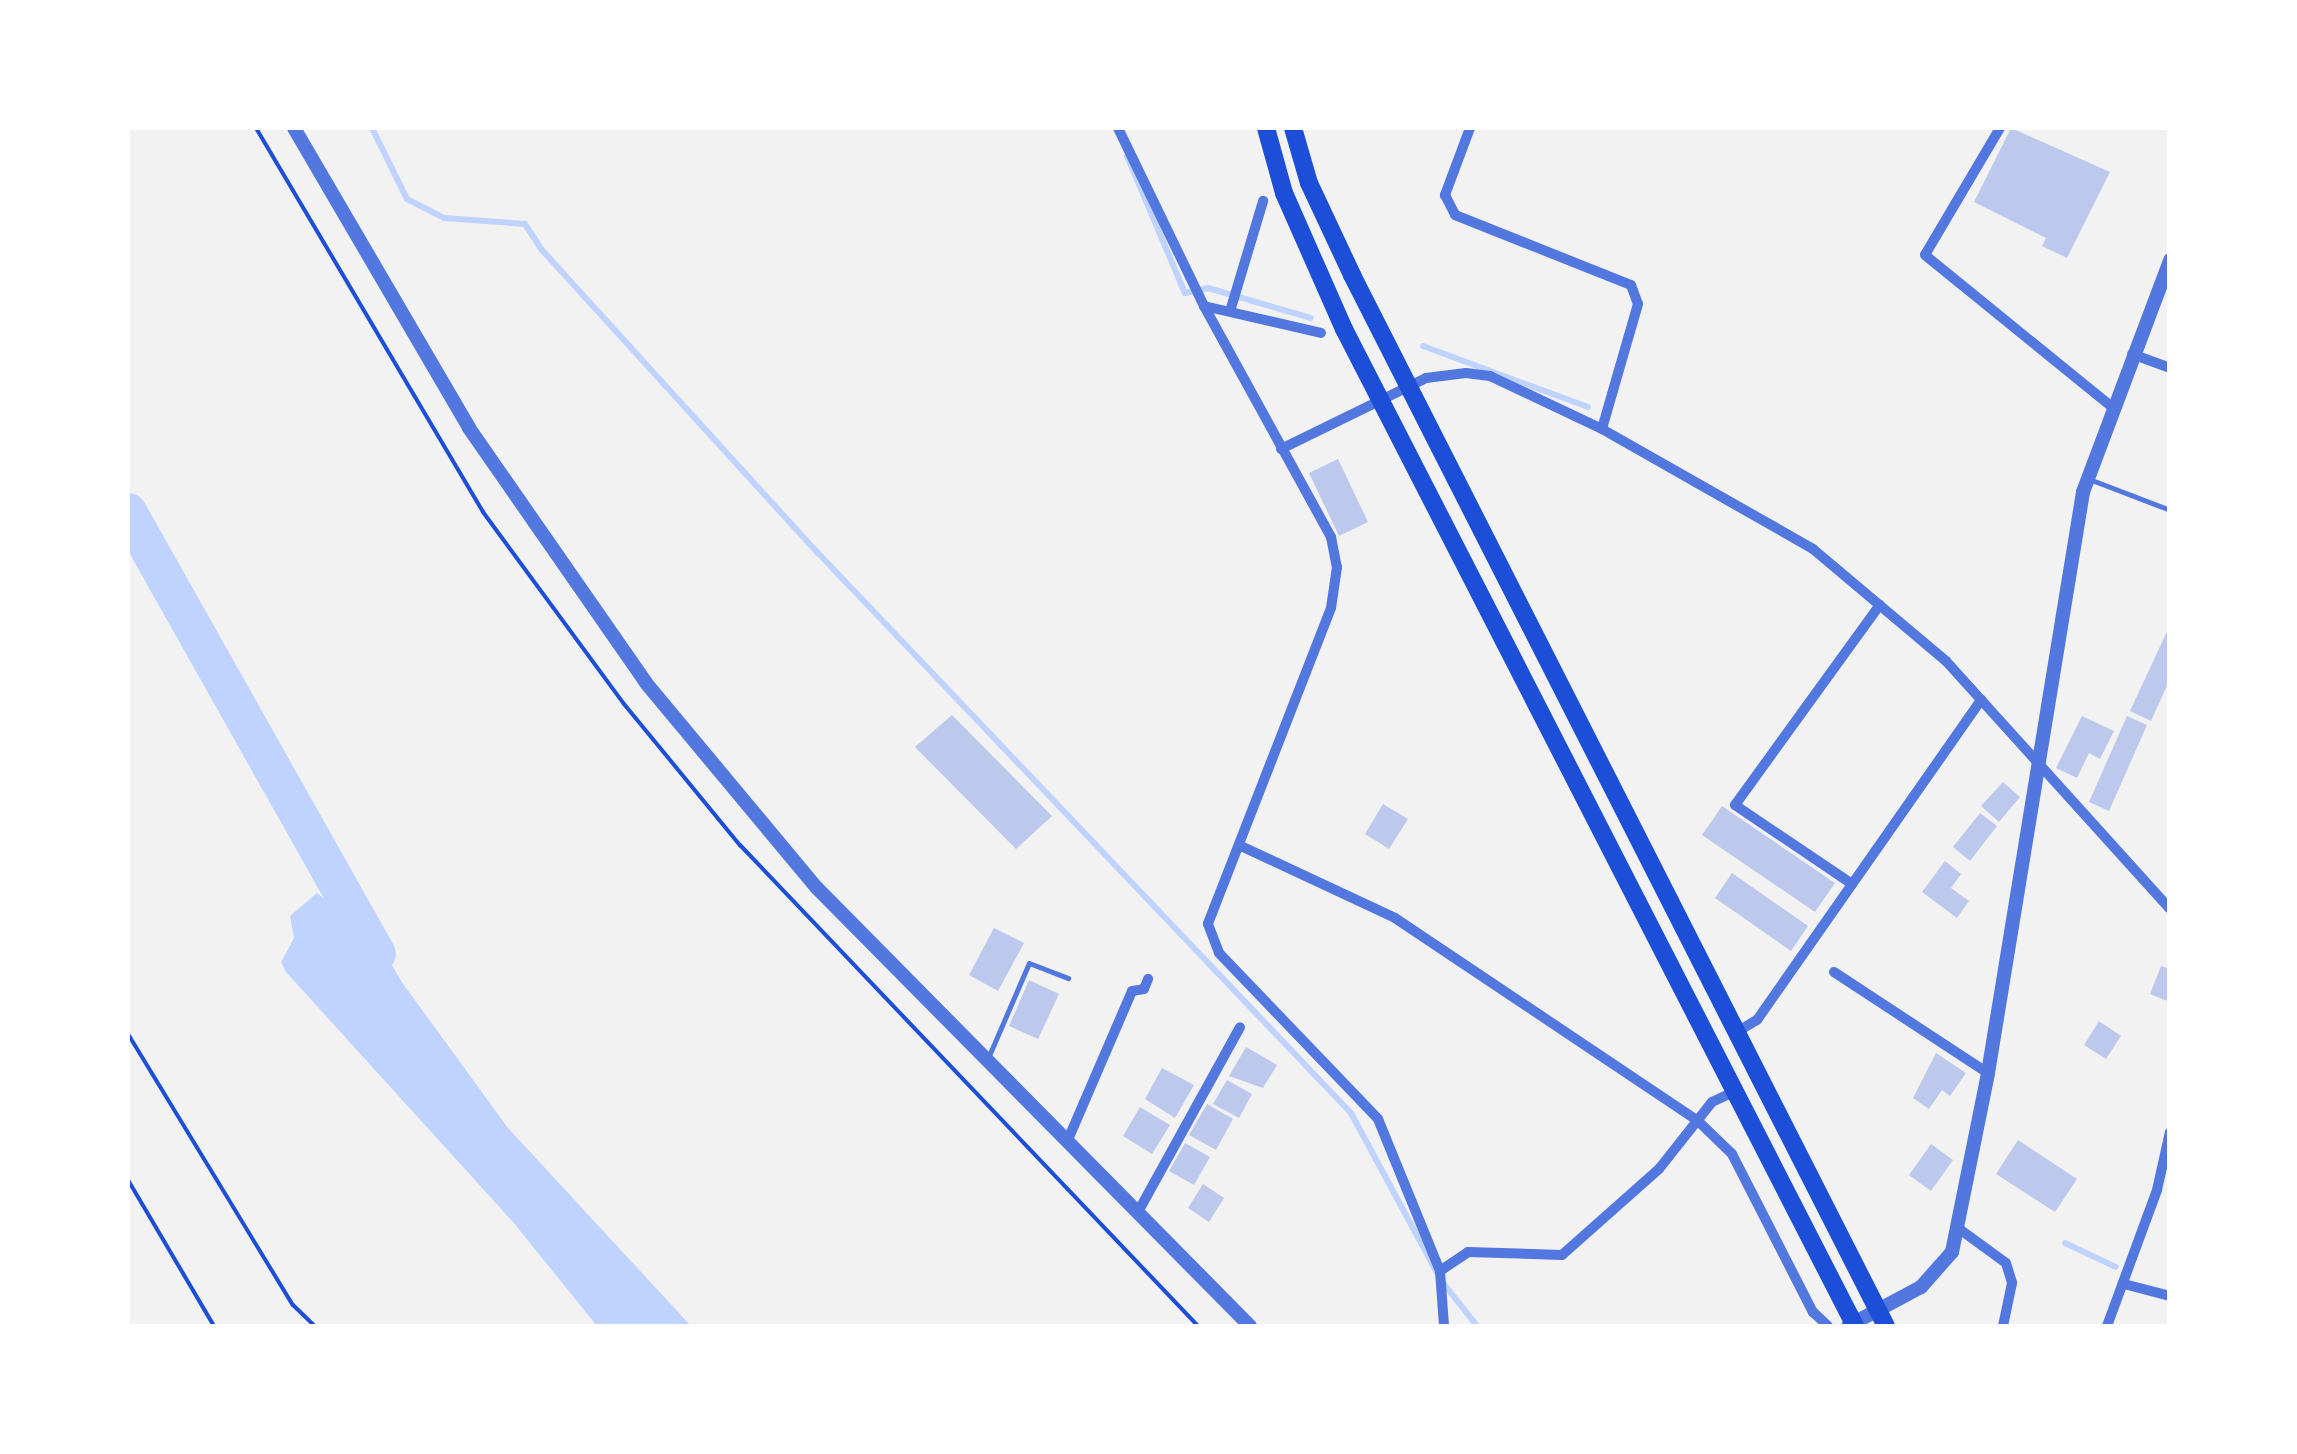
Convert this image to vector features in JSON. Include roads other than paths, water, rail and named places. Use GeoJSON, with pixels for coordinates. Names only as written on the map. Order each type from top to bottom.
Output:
{"type":"FeatureCollection","features":[{"type":"Feature","properties":{"kind":"main road"},"geometry":{"type":"LineString","coordinates":[[1266,128],[1284,193],[1380,398],[1852,1325]]}},
{"type":"Feature","properties":{"kind":"main road"},"geometry":{"type":"LineString","coordinates":[[1293,128],[1309,183],[1734,1034],[1882,1318]]}},
{"type":"Feature","properties":{"kind":"street"},"geometry":{"type":"LineString","coordinates":[[294,128],[469,428],[646,683],[817,888],[1250,1326]]}},
{"type":"Feature","properties":{"kind":"street"},"geometry":{"type":"LineString","coordinates":[[1118,128],[1204,306],[1331,537],[1337,567],[1330,608],[1243,847],[1208,924],[1218,953],[1378,1119],[1440,1270],[1444,1326]]}},
{"type":"Feature","properties":{"kind":"street"},"geometry":{"type":"LineString","coordinates":[[1470,128],[1446,194],[1456,215],[1631,285],[1638,304],[1602,429]]}},
{"type":"Feature","properties":{"kind":"street"},"geometry":{"type":"LineString","coordinates":[[2000,128],[1925,256],[2111,406]]}},
{"type":"Feature","properties":{"kind":"street"},"geometry":{"type":"LineString","coordinates":[[1233,300],[1263,201]]}},
{"type":"Feature","properties":{"kind":"street"},"geometry":{"type":"LineString","coordinates":[[1852,1325],[1882,1318],[1935,1275],[1958,1228],[1988,1073],[2086,478],[2170,260]]}},
{"type":"Feature","properties":{"kind":"street"},"geometry":{"type":"LineString","coordinates":[[1204,306],[1233,300],[1322,333]]}},
{"type":"Feature","properties":{"kind":"street"},"geometry":{"type":"LineString","coordinates":[[2132,353],[2170,368]]}},
{"type":"Feature","properties":{"kind":"street"},"geometry":{"type":"LineString","coordinates":[[1282,449],[1380,398],[1442,375],[1490,376],[1602,429],[1813,549],[1880,605],[1980,700],[2039,770],[2170,908]]}},
{"type":"Feature","properties":{"kind":"street"},"geometry":{"type":"LineString","coordinates":[[1852,884],[1735,805],[1880,605]]}},
{"type":"Feature","properties":{"kind":"street"},"geometry":{"type":"LineString","coordinates":[[1734,1034],[1757,1020],[1980,700]]}},
{"type":"Feature","properties":{"kind":"street"},"geometry":{"type":"LineString","coordinates":[[1243,847],[1396,918],[1698,1120],[1732,1154],[1813,1312],[1828,1326]]}},
{"type":"Feature","properties":{"kind":"street"},"geometry":{"type":"LineString","coordinates":[[1834,972],[1988,1073]]}},
{"type":"Feature","properties":{"kind":"street"},"geometry":{"type":"LineString","coordinates":[[1067,1142],[1132,991],[1144,988],[1148,979]]}},
{"type":"Feature","properties":{"kind":"street"},"geometry":{"type":"LineString","coordinates":[[1138,1212],[1240,1027]]}},
{"type":"Feature","properties":{"kind":"street"},"geometry":{"type":"LineString","coordinates":[[1440,1270],[1468,1252],[1562,1256],[1659,1169],[1712,1102],[1733,1092]]}},
{"type":"Feature","properties":{"kind":"street"},"geometry":{"type":"LineString","coordinates":[[2107,1326],[2157,1190],[2170,1132]]}},
{"type":"Feature","properties":{"kind":"street"},"geometry":{"type":"LineString","coordinates":[[1958,1228],[2006,1262],[2012,1283],[2002,1326]]}},
{"type":"Feature","properties":{"kind":"street"},"geometry":{"type":"LineString","coordinates":[[2124,1284],[2170,1296]]}},
{"type":"Feature","properties":{"kind":"lane"},"geometry":{"type":"LineString","coordinates":[[2086,478],[2170,510]]}},
{"type":"Feature","properties":{"kind":"lane"},"geometry":{"type":"LineString","coordinates":[[987,1061],[1029,963],[1068,978]]}},
{"type":"Feature","properties":{"kind":"water"},"geometry":{"type":"Polygon","coordinates":[[[317,893],[339,911],[359,907],[401,981],[508,1128],[691,1326],[597,1326],[513,1222],[286,972],[281,962],[294,938],[290,916],[317,893]]]}},
{"type":"Feature","properties":{"kind":"waterway"},"geometry":{"type":"LineString","coordinates":[[372,128],[407,199],[444,218],[525,224],[542,250],[819,554],[1351,1113],[1437,1273]]}},
{"type":"Feature","properties":{"kind":"waterway"},"geometry":{"type":"LineString","coordinates":[[1127,156],[1185,293],[1208,288],[1311,318]]}},
{"type":"Feature","properties":{"kind":"waterway"},"geometry":{"type":"LineString","coordinates":[[1423,346],[1588,407]]}},
{"type":"Feature","properties":{"kind":"waterway"},"geometry":{"type":"LineString","coordinates":[[128,512],[377,954]]}},
{"type":"Feature","properties":{"kind":"waterway"},"geometry":{"type":"LineString","coordinates":[[2065,1243],[2116,1267]]}},
{"type":"Feature","properties":{"kind":"waterway"},"geometry":{"type":"LineString","coordinates":[[1444,1284],[1477,1326]]}}]}
